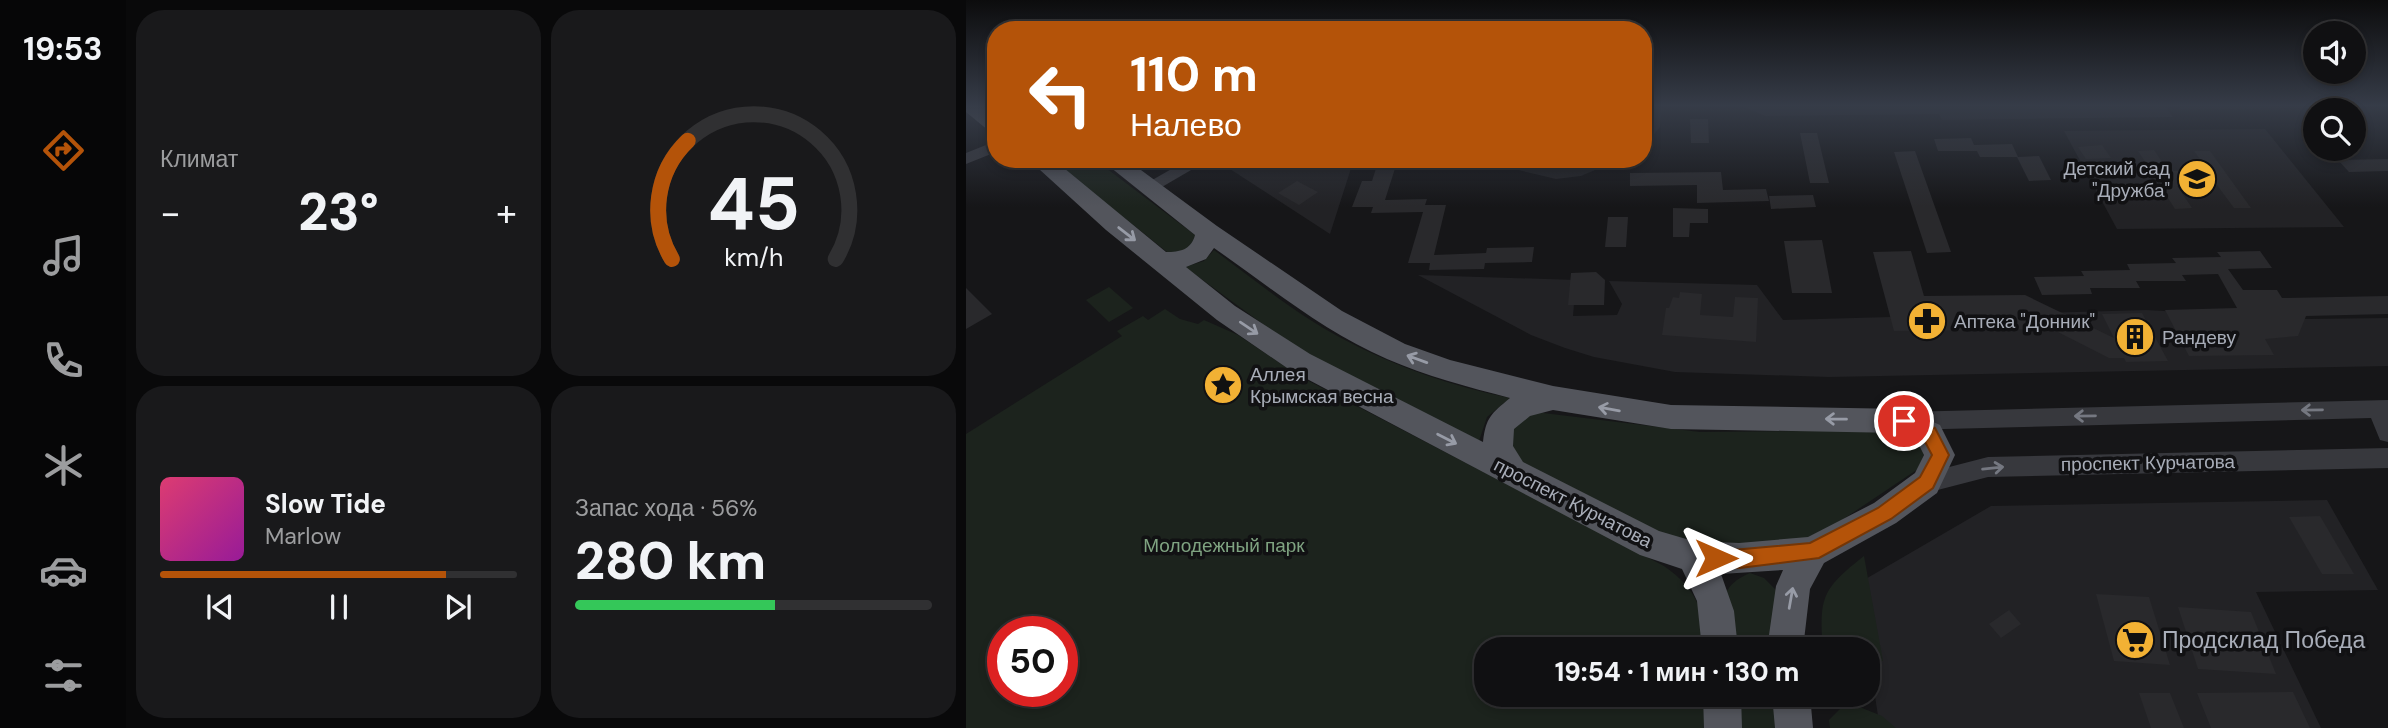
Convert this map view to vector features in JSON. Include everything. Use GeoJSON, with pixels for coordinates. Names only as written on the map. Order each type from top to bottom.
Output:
{"type":"FeatureCollection","features":[{"type":"Feature","properties":{"kind":"main road","name":"проспект Курчатова"},"geometry":{"type":"LineString","coordinates":[[1050,168],[1226,313],[1300,362],[1652,544],[1693,557],[1740,559],[1812,552],[1885,513],[1926,482]]}},
{"type":"Feature","properties":{"kind":"main road"},"geometry":{"type":"LineString","coordinates":[[1123,168],[1208,232],[1333,318],[1395,351],[1447,370],[1553,398],[1671,417],[1904,421],[1929,433],[1940,455],[1926,482]]}},
{"type":"Feature","properties":{"kind":"main road"},"geometry":{"type":"LineString","coordinates":[[1160,261],[1181,261],[1197,256],[1206,246],[1208,232]]}},
{"type":"Feature","properties":{"kind":"main road"},"geometry":{"type":"LineString","coordinates":[[1513,473],[1499,447],[1500,424],[1521,406],[1553,398]]}},
{"type":"Feature","properties":{"kind":"main road"},"geometry":{"type":"LineString","coordinates":[[1786,637],[1793,586],[1812,552]]}},
{"type":"Feature","properties":{"kind":"main road"},"geometry":{"type":"LineString","coordinates":[[1693,557],[1713,589],[1720,637]]}},
{"type":"Feature","properties":{"kind":"main road"},"geometry":{"type":"LineString","coordinates":[[1722,707],[1723,728]]}},
{"type":"Feature","properties":{"kind":"main road"},"geometry":{"type":"LineString","coordinates":[[1792,707],[1794,728]]}},
{"type":"Feature","properties":{"kind":"street"},"geometry":{"type":"LineString","coordinates":[[966,159],[987,150]]}},
{"type":"Feature","properties":{"kind":"street"},"geometry":{"type":"LineString","coordinates":[[1147,185],[1177,168]]}},
{"type":"Feature","properties":{"kind":"street"},"geometry":{"type":"LineString","coordinates":[[1147,185],[1183,168]]}},
{"type":"Feature","properties":{"kind":"street"},"geometry":{"type":"LineString","coordinates":[[1904,421],[2384,410],[2382,424],[2388,433]]}},
{"type":"Feature","properties":{"kind":"street","name":"проспект Курчатова"},"geometry":{"type":"LineString","coordinates":[[1926,482],[1987,467],[2388,458]]}},
{"type":"Feature","properties":{"kind":"shaded area","name":"Детский сад \"Дружба\""},"geometry":{"type":"Polygon","coordinates":[[[2068,139],[2273,139],[2344,227],[2117,229],[2068,139]]]}},
{"type":"Feature","properties":{"kind":"shaded area"},"geometry":{"type":"Polygon","coordinates":[[[1228,168],[1351,168],[1330,234],[1228,168]]]}},
{"type":"Feature","properties":{"kind":"shaded area"},"geometry":{"type":"Polygon","coordinates":[[[1600,168],[1581,176],[1556,179],[1514,169],[1600,168]]]}},
{"type":"Feature","properties":{"kind":"shaded area"},"geometry":{"type":"Polygon","coordinates":[[[1418,275],[1576,280],[1573,316],[1617,315],[1622,304],[1609,281],[1757,285],[1783,320],[2146,310],[2307,319],[2388,318],[2388,366],[1829,377],[1675,372],[1594,357],[1565,348],[1531,335],[1418,275]]]}},
{"type":"Feature","properties":{"kind":"shaded area"},"geometry":{"type":"Polygon","coordinates":[[[2327,500],[2378,590],[2256,592],[2321,728],[1880,728],[1877,707],[1880,707],[1880,637],[1865,637],[1857,584],[1991,506],[2327,500]]]}},
{"type":"Feature","properties":{"kind":"green space"},"geometry":{"type":"Polygon","coordinates":[[[1062,168],[1106,168],[1195,235],[1190,249],[1167,252],[1062,168]]]}},
{"type":"Feature","properties":{"kind":"green space"},"geometry":{"type":"Polygon","coordinates":[[[1214,250],[1309,319],[1363,349],[1424,374],[1510,398],[1487,417],[1478,444],[1293,346],[1185,267],[1204,261],[1214,250]]]}},
{"type":"Feature","properties":{"kind":"green space"},"geometry":{"type":"Polygon","coordinates":[[[1109,287],[1133,308],[1109,322],[1086,300],[1109,287]]]}},
{"type":"Feature","properties":{"kind":"green space","name":"Молодежный парк"},"geometry":{"type":"Polygon","coordinates":[[[1165,309],[1180,319],[1198,324],[1204,320],[1238,335],[1299,376],[1664,566],[1685,584],[1697,602],[1704,637],[1474,637],[1474,707],[1707,707],[1708,728],[966,728],[966,434],[1122,336],[1117,331],[1143,316],[1148,320],[1165,309]]]}},
{"type":"Feature","properties":{"kind":"green space"},"geometry":{"type":"Polygon","coordinates":[[[1535,412],[1700,432],[1896,430],[1920,445],[1924,454],[1918,469],[1842,520],[1791,546],[1693,543],[1657,533],[1512,455],[1510,438],[1513,428],[1535,412]]]}},
{"type":"Feature","properties":{"kind":"green space"},"geometry":{"type":"Polygon","coordinates":[[[1864,556],[1879,637],[1823,637],[1823,605],[1826,595],[1839,577],[1864,556]]]}},
{"type":"Feature","properties":{"kind":"green space"},"geometry":{"type":"Polygon","coordinates":[[[1750,573],[1764,578],[1776,590],[1781,637],[1725,637],[1725,595],[1738,579],[1750,573]]]}},
{"type":"Feature","properties":{"kind":"green space"},"geometry":{"type":"Polygon","coordinates":[[[1730,707],[1788,707],[1791,728],[1731,728],[1730,707]]]}},
{"type":"Feature","properties":{"kind":"green space"},"geometry":{"type":"Polygon","coordinates":[[[1842,707],[1860,707],[1882,716],[1896,728],[1830,728],[1829,720],[1842,707]]]}},
{"type":"Feature","properties":{"kind":"building"},"geometry":{"type":"Polygon","coordinates":[[[1691,139],[1709,139],[1709,143],[1691,143],[1691,139]]]}},
{"type":"Feature","properties":{"kind":"building"},"geometry":{"type":"Polygon","coordinates":[[[1801,139],[1818,139],[1829,183],[1810,183],[1801,139]]]}},
{"type":"Feature","properties":{"kind":"building"},"geometry":{"type":"Polygon","coordinates":[[[1934,139],[1971,139],[1974,145],[2012,144],[2018,157],[2039,156],[2051,180],[2029,181],[2017,157],[1980,157],[1977,151],[1938,151],[1934,139]]]}},
{"type":"Feature","properties":{"kind":"building"},"geometry":{"type":"Polygon","coordinates":[[[2102,145],[2111,158],[2086,159],[2078,147],[2102,145]]]}},
{"type":"Feature","properties":{"kind":"building"},"geometry":{"type":"Polygon","coordinates":[[[2154,150],[2168,171],[2208,170],[2194,151],[2210,151],[2251,208],[2234,208],[2217,185],[2177,186],[2192,208],[2175,209],[2166,195],[2138,195],[2132,184],[2160,184],[2138,151],[2154,150]]]}},
{"type":"Feature","properties":{"kind":"building"},"geometry":{"type":"Polygon","coordinates":[[[1915,151],[1951,252],[1927,253],[1894,152],[1915,151]]]}},
{"type":"Feature","properties":{"kind":"building"},"geometry":{"type":"Polygon","coordinates":[[[2388,159],[2388,171],[2349,172],[2339,161],[2366,161],[2388,159]]]}},
{"type":"Feature","properties":{"kind":"building"},"geometry":{"type":"Polygon","coordinates":[[[1376,168],[1395,168],[1385,200],[1427,199],[1425,205],[1446,205],[1434,255],[1486,253],[1487,248],[1534,247],[1532,262],[1485,263],[1484,269],[1429,270],[1430,263],[1408,263],[1423,212],[1371,213],[1373,207],[1352,207],[1362,181],[1372,181],[1376,168]]]}},
{"type":"Feature","properties":{"kind":"building"},"geometry":{"type":"Polygon","coordinates":[[[1721,172],[1723,190],[1766,189],[1769,201],[1697,203],[1697,185],[1630,186],[1630,173],[1721,172]]]}},
{"type":"Feature","properties":{"kind":"building"},"geometry":{"type":"Polygon","coordinates":[[[1297,181],[1318,192],[1299,205],[1278,193],[1297,181]]]}},
{"type":"Feature","properties":{"kind":"building"},"geometry":{"type":"Polygon","coordinates":[[[1813,195],[1816,207],[1771,209],[1769,196],[1813,195]]]}},
{"type":"Feature","properties":{"kind":"building"},"geometry":{"type":"Polygon","coordinates":[[[1673,208],[1708,209],[1708,223],[1690,223],[1689,237],[1673,237],[1673,208]]]}},
{"type":"Feature","properties":{"kind":"building"},"geometry":{"type":"Polygon","coordinates":[[[1608,217],[1628,217],[1626,247],[1605,247],[1608,217]]]}},
{"type":"Feature","properties":{"kind":"building"},"geometry":{"type":"Polygon","coordinates":[[[1822,240],[1832,293],[1792,293],[1784,241],[1822,240]]]}},
{"type":"Feature","properties":{"kind":"building"},"geometry":{"type":"Polygon","coordinates":[[[1911,251],[1924,296],[2025,295],[2114,338],[2102,314],[2142,313],[2168,361],[2126,362],[2124,358],[2109,358],[2052,329],[1894,331],[1873,252],[1911,251]]]}},
{"type":"Feature","properties":{"kind":"building"},"geometry":{"type":"Polygon","coordinates":[[[2260,251],[2272,268],[2228,269],[2243,290],[2277,290],[2282,298],[2388,296],[2388,314],[2306,316],[2298,336],[2265,339],[2274,355],[2189,356],[2165,310],[2237,308],[2218,274],[2182,275],[2186,281],[2136,281],[2140,288],[2090,288],[2092,294],[2042,295],[2034,277],[2084,276],[2081,271],[2130,270],[2127,264],[2176,263],[2172,258],[2221,257],[2217,252],[2260,251]]]}},
{"type":"Feature","properties":{"kind":"building"},"geometry":{"type":"Polygon","coordinates":[[[1596,272],[1605,280],[1604,305],[1568,305],[1571,273],[1596,272]]]}},
{"type":"Feature","properties":{"kind":"building"},"geometry":{"type":"Polygon","coordinates":[[[966,288],[992,314],[966,329],[966,288]]]}},
{"type":"Feature","properties":{"kind":"building"},"geometry":{"type":"Polygon","coordinates":[[[1680,292],[1702,294],[1700,315],[1733,317],[1735,297],[1758,298],[1756,342],[1662,335],[1666,308],[1669,308],[1673,297],[1679,298],[1680,292]]]}},
{"type":"Feature","properties":{"kind":"building"},"geometry":{"type":"Polygon","coordinates":[[[2320,516],[2354,574],[2322,574],[2289,517],[2320,516]]]}},
{"type":"Feature","properties":{"kind":"building"},"geometry":{"type":"Polygon","coordinates":[[[2096,594],[2149,597],[2170,665],[2114,661],[2096,594]]]}},
{"type":"Feature","properties":{"kind":"building"},"geometry":{"type":"Polygon","coordinates":[[[2178,607],[2251,612],[2276,674],[2198,669],[2178,607]]]}},
{"type":"Feature","properties":{"kind":"building"},"geometry":{"type":"Polygon","coordinates":[[[2009,610],[2021,624],[2001,638],[1989,624],[2009,610]]]}},
{"type":"Feature","properties":{"kind":"building"},"geometry":{"type":"Polygon","coordinates":[[[2293,692],[2310,728],[2211,728],[2197,693],[2293,692]]]}},
{"type":"Feature","properties":{"kind":"building"},"geometry":{"type":"Polygon","coordinates":[[[2139,693],[2170,693],[2184,728],[2151,728],[2139,693]]]}},
{"type":"Feature","properties":{"kind":"place","name":"Детский сад \"Дружба\""},"geometry":{"type":"Point","coordinates":[2197,179]}},
{"type":"Feature","properties":{"kind":"place","name":"Аптека \"Донник\""},"geometry":{"type":"Point","coordinates":[1927,321]}},
{"type":"Feature","properties":{"kind":"place","name":"Рандеву"},"geometry":{"type":"Point","coordinates":[2135,337]}},
{"type":"Feature","properties":{"kind":"place","name":"Аллея Крымская весна"},"geometry":{"type":"Point","coordinates":[1223,385]}},
{"type":"Feature","properties":{"kind":"place","name":"Продсклад Победа"},"geometry":{"type":"Point","coordinates":[2135,640]}},
{"type":"Feature","properties":{"kind":"route"},"geometry":{"type":"LineString","coordinates":[[1716,558],[1740,559],[1812,552],[1885,513],[1926,482],[1940,455],[1929,433],[1904,421]]}}]}
